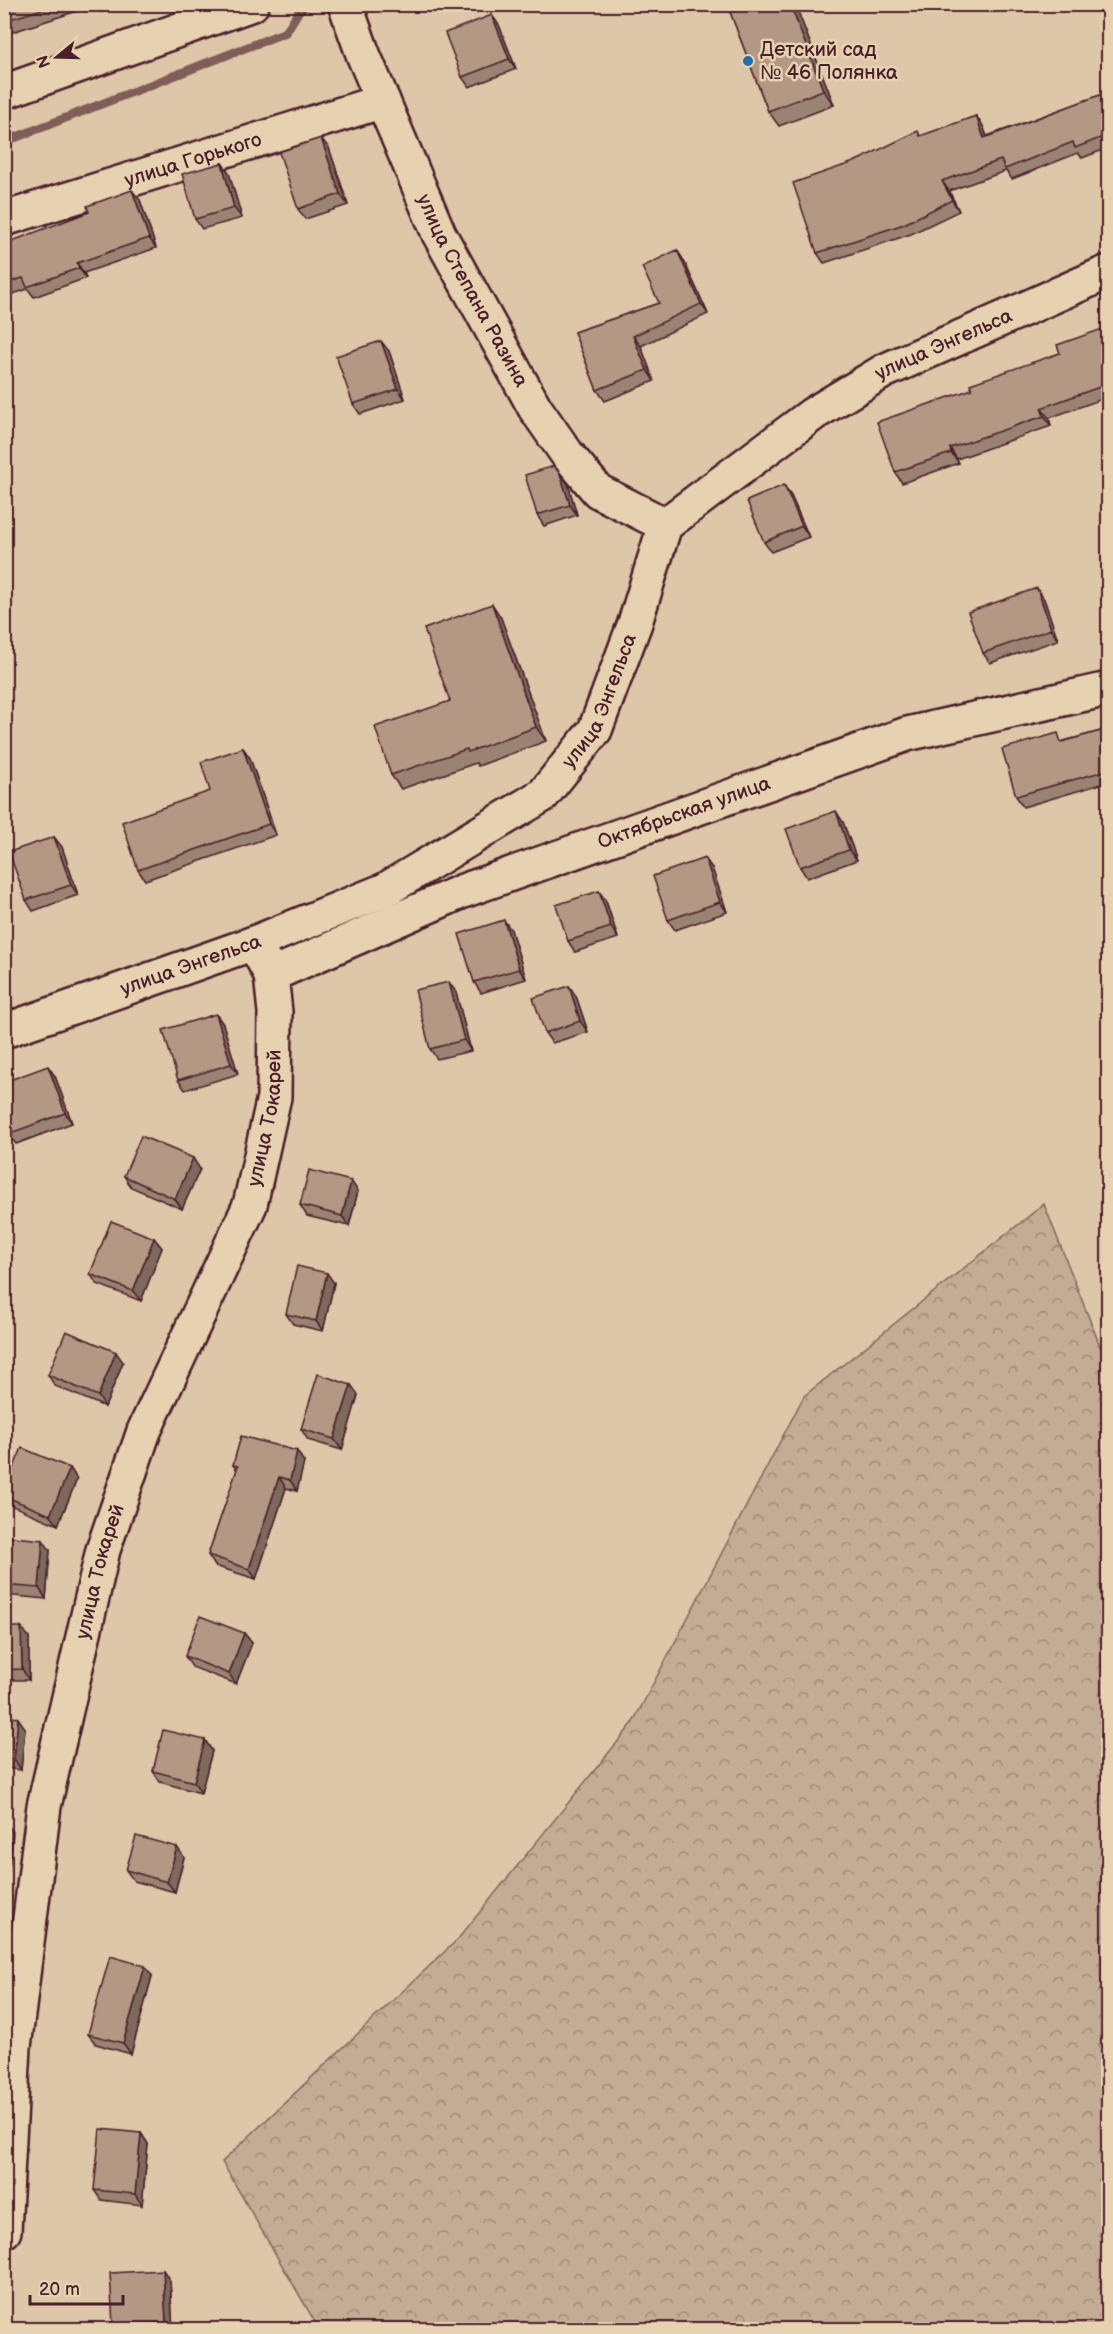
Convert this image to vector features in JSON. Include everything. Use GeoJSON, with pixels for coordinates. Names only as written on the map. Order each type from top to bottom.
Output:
{"type":"FeatureCollection","features":[{"type":"Feature","properties":{"kind":"street"},"geometry":{"type":"LineString","coordinates":[[4,92],[252,4]]}},
{"type":"Feature","properties":{"kind":"street","name":"улица Степана Разина"},"geometry":{"type":"LineString","coordinates":[[345,4],[363,54],[439,234],[535,408],[567,454],[598,491],[665,525]]}},
{"type":"Feature","properties":{"kind":"street","name":"улица Горького"},"geometry":{"type":"LineString","coordinates":[[4,219],[383,101]]}},
{"type":"Feature","properties":{"kind":"street","name":"улица Энгельса"},"geometry":{"type":"LineString","coordinates":[[4,1032],[254,943],[385,890],[543,795],[596,730],[635,623],[665,525],[813,414],[884,371],[1108,272]]}},
{"type":"Feature","properties":{"kind":"street","name":"Октябрьская улица"},"geometry":{"type":"LineString","coordinates":[[271,975],[463,891],[907,734],[1108,689]]}},
{"type":"Feature","properties":{"kind":"street","name":"улица Токарей"},"geometry":{"type":"LineString","coordinates":[[4,2231],[14,2047],[44,1806],[107,1539],[144,1431],[250,1205],[274,1097],[275,1012],[271,975],[254,943]]}},
{"type":"Feature","properties":{"kind":"green space"},"geometry":{"type":"Polygon","coordinates":[[[1044,1204],[1108,1366],[1108,2329],[319,2329],[222,2162],[458,1939],[632,1724],[804,1396],[1044,1204]]]}},
{"type":"Feature","properties":{"kind":"building"},"geometry":{"type":"Polygon","coordinates":[[[4,4],[59,4],[4,21],[4,4]]]}},
{"type":"Feature","properties":{"kind":"building"},"geometry":{"type":"Polygon","coordinates":[[[727,4],[790,4],[823,90],[768,111],[727,4]]]}},
{"type":"Feature","properties":{"kind":"building"},"geometry":{"type":"Polygon","coordinates":[[[492,15],[509,59],[462,77],[445,33],[492,15]]]}},
{"type":"Feature","properties":{"kind":"building"},"geometry":{"type":"Polygon","coordinates":[[[1108,92],[1108,135],[1075,148],[1073,142],[1005,169],[1001,160],[942,181],[952,200],[904,224],[817,253],[793,183],[854,162],[918,131],[920,136],[976,116],[984,138],[1108,92]]]}},
{"type":"Feature","properties":{"kind":"building"},"geometry":{"type":"Polygon","coordinates":[[[321,138],[340,194],[298,209],[279,152],[321,138]]]}},
{"type":"Feature","properties":{"kind":"building"},"geometry":{"type":"Polygon","coordinates":[[[222,163],[234,208],[195,219],[182,174],[222,163]]]}},
{"type":"Feature","properties":{"kind":"building"},"geometry":{"type":"Polygon","coordinates":[[[132,190],[149,238],[77,263],[79,268],[27,287],[23,278],[4,284],[4,244],[89,212],[87,206],[132,190]]]}},
{"type":"Feature","properties":{"kind":"building"},"geometry":{"type":"Polygon","coordinates":[[[677,250],[701,304],[633,336],[647,370],[597,390],[574,332],[659,303],[642,267],[677,250]]]}},
{"type":"Feature","properties":{"kind":"building"},"geometry":{"type":"Polygon","coordinates":[[[1108,327],[1108,384],[1041,408],[1044,416],[950,448],[951,453],[895,472],[877,422],[972,389],[970,384],[1060,353],[1057,345],[1108,327]]]}},
{"type":"Feature","properties":{"kind":"building"},"geometry":{"type":"Polygon","coordinates":[[[381,341],[398,389],[353,404],[336,356],[381,341]]]}},
{"type":"Feature","properties":{"kind":"building"},"geometry":{"type":"Polygon","coordinates":[[[554,466],[560,474],[570,505],[537,515],[525,475],[554,466]]]}},
{"type":"Feature","properties":{"kind":"building"},"geometry":{"type":"Polygon","coordinates":[[[784,485],[802,526],[764,542],[747,501],[784,485]]]}},
{"type":"Feature","properties":{"kind":"building"},"geometry":{"type":"Polygon","coordinates":[[[1037,588],[1051,629],[983,653],[968,612],[1037,588]]]}},
{"type":"Feature","properties":{"kind":"building"},"geometry":{"type":"Polygon","coordinates":[[[492,604],[536,727],[468,752],[467,749],[391,775],[375,727],[450,701],[424,629],[492,604]]]}},
{"type":"Feature","properties":{"kind":"building"},"geometry":{"type":"Polygon","coordinates":[[[1108,729],[1108,770],[1016,796],[1002,749],[1058,733],[1061,742],[1108,729]]]}},
{"type":"Feature","properties":{"kind":"building"},"geometry":{"type":"Polygon","coordinates":[[[243,748],[269,824],[138,870],[122,822],[210,791],[201,762],[243,748]]]}},
{"type":"Feature","properties":{"kind":"building"},"geometry":{"type":"Polygon","coordinates":[[[836,811],[849,850],[800,867],[786,829],[836,811]]]}},
{"type":"Feature","properties":{"kind":"building"},"geometry":{"type":"Polygon","coordinates":[[[54,837],[71,885],[26,900],[9,852],[54,837]]]}},
{"type":"Feature","properties":{"kind":"building"},"geometry":{"type":"Polygon","coordinates":[[[705,858],[720,902],[668,920],[653,876],[705,858]]]}},
{"type":"Feature","properties":{"kind":"building"},"geometry":{"type":"Polygon","coordinates":[[[599,891],[611,927],[568,941],[556,905],[599,891]]]}},
{"type":"Feature","properties":{"kind":"building"},"geometry":{"type":"Polygon","coordinates":[[[504,920],[519,969],[474,982],[459,934],[504,920]]]}},
{"type":"Feature","properties":{"kind":"building"},"geometry":{"type":"Polygon","coordinates":[[[449,982],[464,1040],[430,1049],[415,990],[449,982]]]}},
{"type":"Feature","properties":{"kind":"building"},"geometry":{"type":"Polygon","coordinates":[[[569,986],[580,1021],[545,1033],[533,998],[569,986]]]}},
{"type":"Feature","properties":{"kind":"building"},"geometry":{"type":"Polygon","coordinates":[[[216,1014],[231,1064],[178,1080],[163,1030],[216,1014]]]}},
{"type":"Feature","properties":{"kind":"building"},"geometry":{"type":"Polygon","coordinates":[[[48,1066],[65,1113],[8,1134],[4,1123],[4,1082],[48,1066]]]}},
{"type":"Feature","properties":{"kind":"building"},"geometry":{"type":"Polygon","coordinates":[[[141,1136],[193,1158],[175,1199],[124,1176],[141,1136]]]}},
{"type":"Feature","properties":{"kind":"building"},"geometry":{"type":"Polygon","coordinates":[[[309,1170],[351,1181],[342,1216],[300,1205],[309,1170]]]}},
{"type":"Feature","properties":{"kind":"building"},"geometry":{"type":"Polygon","coordinates":[[[111,1221],[154,1238],[133,1291],[90,1274],[111,1221]]]}},
{"type":"Feature","properties":{"kind":"building"},"geometry":{"type":"Polygon","coordinates":[[[297,1266],[327,1273],[316,1321],[286,1314],[297,1266]]]}},
{"type":"Feature","properties":{"kind":"building"},"geometry":{"type":"Polygon","coordinates":[[[66,1331],[116,1352],[98,1396],[48,1375],[66,1331]]]}},
{"type":"Feature","properties":{"kind":"building"},"geometry":{"type":"Polygon","coordinates":[[[318,1374],[351,1385],[334,1439],[301,1429],[318,1374]]]}},
{"type":"Feature","properties":{"kind":"building"},"geometry":{"type":"Polygon","coordinates":[[[241,1436],[297,1451],[290,1480],[279,1477],[249,1569],[208,1555],[238,1466],[233,1465],[241,1436]]]}},
{"type":"Feature","properties":{"kind":"building"},"geometry":{"type":"Polygon","coordinates":[[[22,1448],[70,1468],[50,1515],[4,1496],[4,1490],[22,1448]]]}},
{"type":"Feature","properties":{"kind":"building"},"geometry":{"type":"Polygon","coordinates":[[[4,1536],[43,1540],[39,1588],[4,1585],[4,1536]]]}},
{"type":"Feature","properties":{"kind":"building"},"geometry":{"type":"Polygon","coordinates":[[[200,1616],[244,1633],[229,1674],[185,1656],[200,1616]]]}},
{"type":"Feature","properties":{"kind":"building"},"geometry":{"type":"Polygon","coordinates":[[[4,1627],[21,1627],[22,1669],[4,1670],[4,1627]]]}},
{"type":"Feature","properties":{"kind":"building"},"geometry":{"type":"Polygon","coordinates":[[[4,1716],[18,1718],[14,1759],[4,1758],[4,1716]]]}},
{"type":"Feature","properties":{"kind":"building"},"geometry":{"type":"Polygon","coordinates":[[[163,1730],[205,1740],[194,1782],[153,1771],[163,1730]]]}},
{"type":"Feature","properties":{"kind":"building"},"geometry":{"type":"Polygon","coordinates":[[[136,1836],[177,1847],[167,1882],[126,1870],[136,1836]]]}},
{"type":"Feature","properties":{"kind":"building"},"geometry":{"type":"Polygon","coordinates":[[[110,1956],[145,1966],[123,2043],[88,2034],[110,1956]]]}},
{"type":"Feature","properties":{"kind":"building"},"geometry":{"type":"Polygon","coordinates":[[[100,2129],[141,2133],[135,2194],[94,2190],[100,2129]]]}},
{"type":"Feature","properties":{"kind":"building"},"geometry":{"type":"Polygon","coordinates":[[[163,2270],[166,2323],[113,2325],[110,2273],[163,2270]]]}},
{"type":"Feature","properties":{"kind":"waterway"},"geometry":{"type":"LineString","coordinates":[[4,142],[286,32],[300,9],[309,4]]}},
{"type":"Feature","properties":{"kind":"place","name":"Детский сад № 46 Полянка"},"geometry":{"type":"Point","coordinates":[748,61]}}]}
